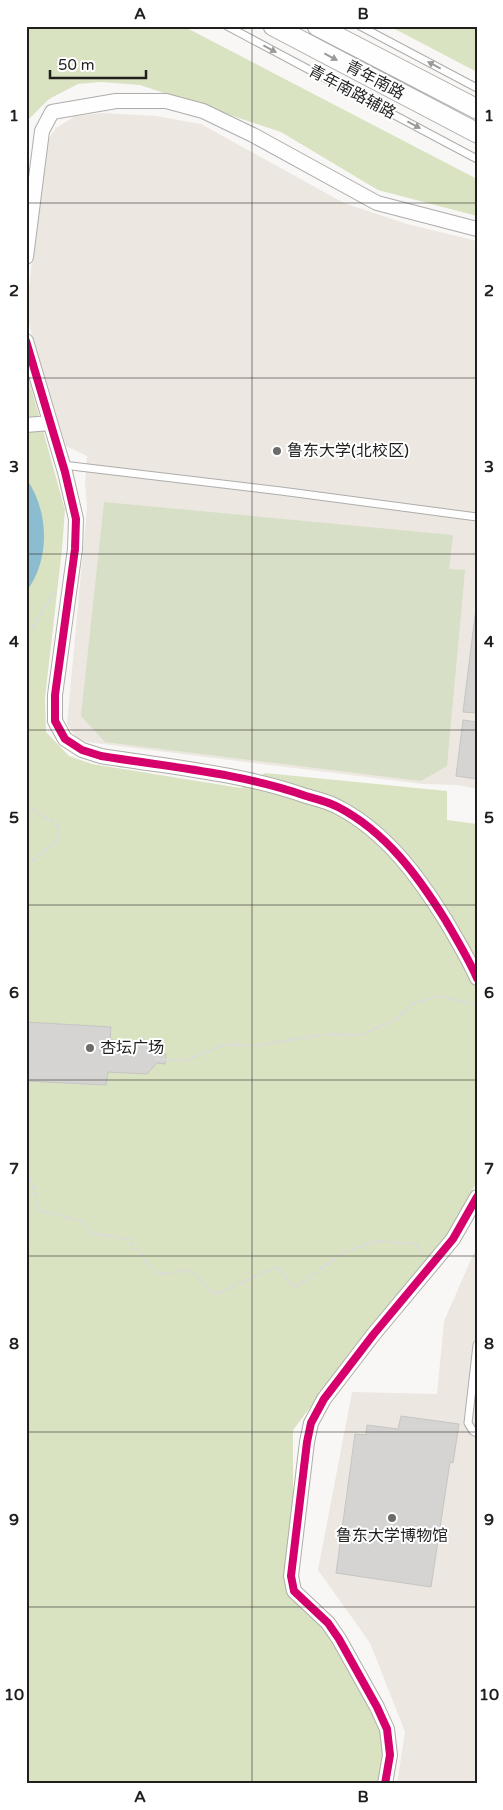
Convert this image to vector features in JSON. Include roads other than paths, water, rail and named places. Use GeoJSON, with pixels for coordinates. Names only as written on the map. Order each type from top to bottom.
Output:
{"type":"FeatureCollection","features":[{"type":"Feature","properties":{"kind":"main road","name":"青年南路"},"geometry":{"type":"LineString","coordinates":[[273,26],[477,133]]}},
{"type":"Feature","properties":{"kind":"main road","name":"青年南路"},"geometry":{"type":"LineString","coordinates":[[317,26],[477,109]]}},
{"type":"Feature","properties":{"kind":"street"},"geometry":{"type":"LineString","coordinates":[[26,257],[42,131],[52,112],[116,101],[166,101],[203,111],[253,135],[378,203],[477,229]]}},
{"type":"Feature","properties":{"kind":"street"},"geometry":{"type":"LineString","coordinates":[[26,341],[62,464],[76,520],[75,549],[55,695],[55,721],[65,739],[82,750],[102,756],[246,780],[292,791],[338,806],[373,830],[406,862],[436,905],[477,978]]}},
{"type":"Feature","properties":{"kind":"street"},"geometry":{"type":"LineString","coordinates":[[26,425],[50,423]]}},
{"type":"Feature","properties":{"kind":"street"},"geometry":{"type":"LineString","coordinates":[[385,1784],[390,1754],[387,1729],[377,1707],[328,1623],[294,1591],[291,1576],[306,1442],[311,1423],[324,1399],[373,1335],[452,1239],[477,1197]]}},
{"type":"Feature","properties":{"kind":"lane","name":"青年南路辅路"},"geometry":{"type":"LineString","coordinates":[[227,26],[477,159]]}},
{"type":"Feature","properties":{"kind":"lane"},"geometry":{"type":"LineString","coordinates":[[360,26],[477,88]]}},
{"type":"Feature","properties":{"kind":"lane"},"geometry":{"type":"LineString","coordinates":[[62,464],[477,517]]}},
{"type":"Feature","properties":{"kind":"lane"},"geometry":{"type":"LineString","coordinates":[[477,1345],[468,1423],[477,1432]]}},
{"type":"Feature","properties":{"kind":"water"},"geometry":{"type":"Polygon","coordinates":[[[26,478],[34,491],[39,505],[44,535],[40,565],[26,592],[26,478]]]}},
{"type":"Feature","properties":{"kind":"place","name":"鲁东大学(北校区)"},"geometry":{"type":"Point","coordinates":[277,451]}},
{"type":"Feature","properties":{"kind":"place","name":"杏坛广场"},"geometry":{"type":"Point","coordinates":[90,1048]}},
{"type":"Feature","properties":{"kind":"place","name":"鲁东大学博物馆"},"geometry":{"type":"Point","coordinates":[392,1518]}}]}
